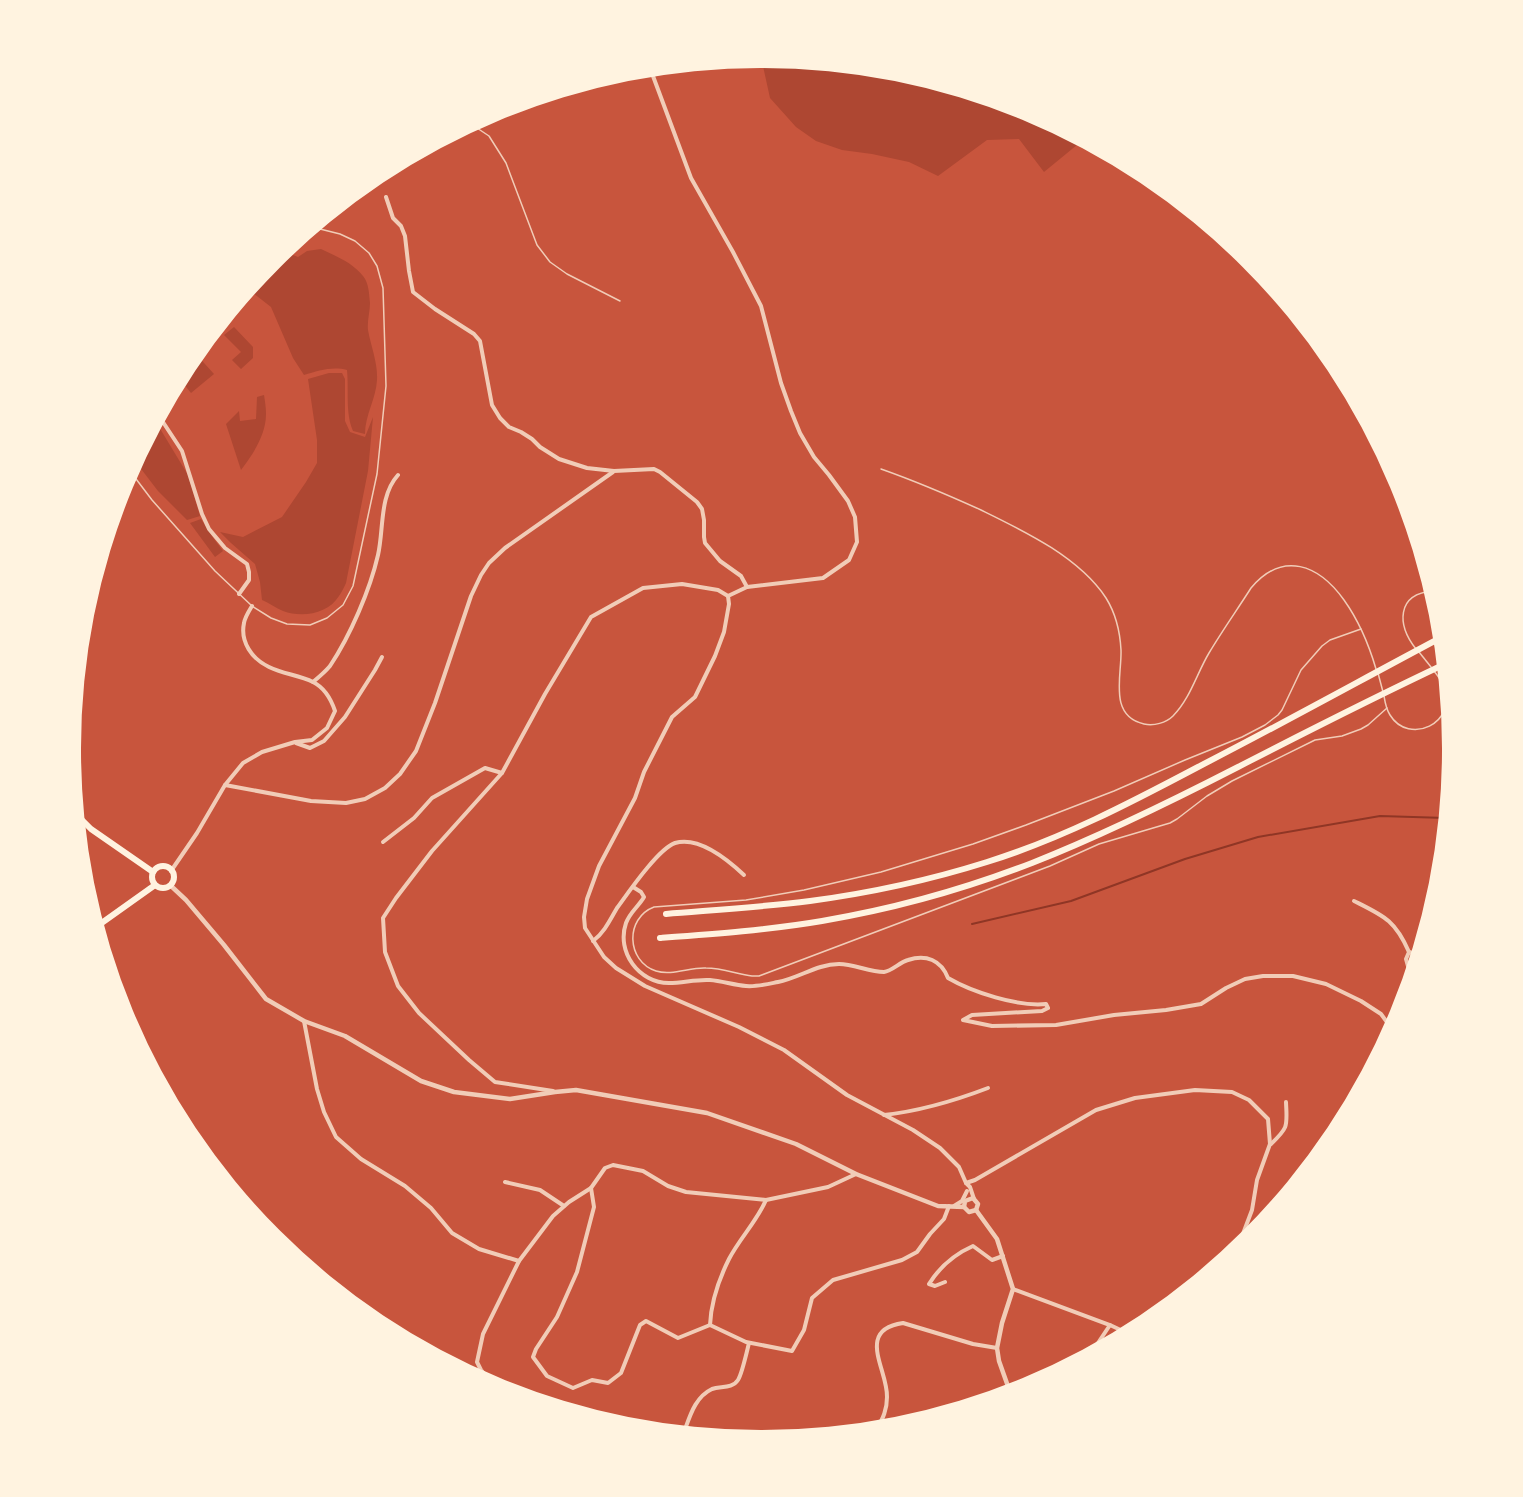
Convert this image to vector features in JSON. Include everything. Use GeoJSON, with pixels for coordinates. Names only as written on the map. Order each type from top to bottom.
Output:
{"type":"FeatureCollection","features":[{"type":"Feature","properties":{"kind":"main road"},"geometry":{"type":"LineString","coordinates":[[666,914],[785,904],[847,896],[913,882],[1039,844],[1122,807],[1434,642]]}},
{"type":"Feature","properties":{"kind":"main road"},"geometry":{"type":"LineString","coordinates":[[660,938],[726,934],[823,921],[886,908],[1030,863],[1137,818],[1438,668]]}},
{"type":"Feature","properties":{"kind":"main road"},"geometry":{"type":"LineString","coordinates":[[85,823],[153,872]]}},
{"type":"Feature","properties":{"kind":"main road"},"geometry":{"type":"LineString","coordinates":[[163,866],[171,871],[174,876],[170,885],[161,888],[155,885],[152,879],[153,872],[157,868],[163,866]]}},
{"type":"Feature","properties":{"kind":"main road"},"geometry":{"type":"LineString","coordinates":[[103,922],[155,885]]}},
{"type":"Feature","properties":{"kind":"street"},"geometry":{"type":"LineString","coordinates":[[653,77],[691,178],[761,306],[781,382],[800,433],[814,458],[848,501],[855,517],[857,542],[849,560],[823,578],[747,587],[728,596]]}},
{"type":"Feature","properties":{"kind":"street"},"geometry":{"type":"LineString","coordinates":[[386,196],[393,218],[401,226],[405,236],[413,292],[474,334],[480,341],[492,405],[500,418],[509,427],[521,432],[559,459],[587,468],[660,472],[687,492],[702,509],[705,543],[720,561],[741,576],[747,587]]}},
{"type":"Feature","properties":{"kind":"street"},"geometry":{"type":"LineString","coordinates":[[164,423],[182,451],[209,529],[225,548],[246,564],[249,580],[239,594]]}},
{"type":"Feature","properties":{"kind":"street"},"geometry":{"type":"LineString","coordinates":[[225,785],[311,801],[346,803],[365,799],[385,788],[400,774],[416,751],[435,703],[471,596],[489,563],[505,548],[614,471]]}},
{"type":"Feature","properties":{"kind":"street"},"geometry":{"type":"LineString","coordinates":[[313,682],[328,668],[344,642],[367,591],[378,555],[386,496],[398,475]]}},
{"type":"Feature","properties":{"kind":"street"},"geometry":{"type":"LineString","coordinates":[[555,1092],[495,1082],[419,1013],[398,986],[385,952],[384,918],[396,898],[432,851],[502,773],[591,617],[643,588],[682,584],[718,590],[728,596]]}},
{"type":"Feature","properties":{"kind":"street"},"geometry":{"type":"LineString","coordinates":[[728,596],[729,604],[724,632],[706,678],[695,697],[672,717],[644,772],[635,798],[599,866],[587,899],[585,928],[603,957],[645,986],[739,1027],[784,1050],[847,1095],[913,1130],[940,1148],[958,1167],[970,1187],[978,1204],[976,1210]]}},
{"type":"Feature","properties":{"kind":"street"},"geometry":{"type":"LineString","coordinates":[[171,871],[225,785],[243,764],[262,752],[295,742],[312,740],[327,728],[335,711],[323,689],[313,682],[268,667],[251,653],[243,638],[244,620],[252,606]]}},
{"type":"Feature","properties":{"kind":"street"},"geometry":{"type":"LineString","coordinates":[[295,742],[310,748],[324,741],[345,717],[382,657]]}},
{"type":"Feature","properties":{"kind":"street"},"geometry":{"type":"LineString","coordinates":[[383,842],[414,818],[432,798],[485,768],[502,773]]}},
{"type":"Feature","properties":{"kind":"street"},"geometry":{"type":"LineString","coordinates":[[593,941],[601,934],[633,887],[668,846],[677,843],[696,844],[707,848],[744,875]]}},
{"type":"Feature","properties":{"kind":"street"},"geometry":{"type":"LineString","coordinates":[[170,885],[186,900],[266,999],[304,1021],[345,1036],[422,1081],[454,1092],[510,1099],[576,1090],[707,1113],[796,1144],[856,1174],[938,1206],[965,1204],[973,1198],[975,1200]]}},
{"type":"Feature","properties":{"kind":"street"},"geometry":{"type":"LineString","coordinates":[[633,887],[644,897],[626,924],[625,951],[629,961],[653,981],[668,983],[710,980],[748,986],[782,982],[817,968],[839,964],[886,972],[909,959],[927,958],[937,962],[944,968],[948,978],[958,984],[1006,1000],[1036,1005],[1046,1004],[1048,1008],[1042,1011],[972,1015],[963,1020],[992,1026],[1015,1026],[1056,1025],[1201,1004],[1245,979],[1263,976],[1293,976],[1326,984],[1361,1001],[1382,1014],[1386,1020]]}},
{"type":"Feature","properties":{"kind":"street"},"geometry":{"type":"LineString","coordinates":[[1354,901],[1377,912],[1394,925],[1409,952],[1406,959],[1407,963]]}},
{"type":"Feature","properties":{"kind":"street"},"geometry":{"type":"LineString","coordinates":[[304,1021],[317,1089],[324,1112],[336,1137],[361,1159],[405,1186],[432,1208],[452,1233],[479,1250],[519,1261]]}},
{"type":"Feature","properties":{"kind":"street"},"geometry":{"type":"LineString","coordinates":[[882,1115],[949,1102],[988,1088]]}},
{"type":"Feature","properties":{"kind":"street"},"geometry":{"type":"LineString","coordinates":[[966,1183],[1096,1110],[1135,1098],[1185,1091],[1232,1092],[1249,1100],[1268,1119],[1270,1144],[1257,1180],[1252,1210],[1245,1228]]}},
{"type":"Feature","properties":{"kind":"street"},"geometry":{"type":"LineString","coordinates":[[1270,1144],[1284,1132],[1286,1127],[1286,1102]]}},
{"type":"Feature","properties":{"kind":"street"},"geometry":{"type":"LineString","coordinates":[[480,1368],[477,1362],[483,1334],[519,1261],[553,1216],[591,1188],[605,1168],[613,1165],[643,1171],[668,1186],[686,1192],[766,1200],[828,1187],[856,1174]]}},
{"type":"Feature","properties":{"kind":"street"},"geometry":{"type":"LineString","coordinates":[[505,1182],[540,1190],[564,1206]]}},
{"type":"Feature","properties":{"kind":"street"},"geometry":{"type":"LineString","coordinates":[[966,1183],[965,1204],[969,1212],[976,1210]]}},
{"type":"Feature","properties":{"kind":"street"},"geometry":{"type":"LineString","coordinates":[[591,1188],[594,1207],[577,1272],[557,1317],[533,1357],[547,1376],[573,1389],[592,1380],[608,1383],[621,1373],[640,1325],[646,1321],[678,1338],[710,1326],[749,1343],[792,1351],[804,1330],[812,1298],[833,1280],[902,1260],[917,1252],[944,1219],[951,1206],[962,1201],[967,1191]]}},
{"type":"Feature","properties":{"kind":"street"},"geometry":{"type":"LineString","coordinates":[[710,1326],[711,1309],[729,1259],[762,1210],[766,1200]]}},
{"type":"Feature","properties":{"kind":"street"},"geometry":{"type":"LineString","coordinates":[[976,1210],[997,1239],[1012,1288],[997,1348],[1007,1383]]}},
{"type":"Feature","properties":{"kind":"street"},"geometry":{"type":"LineString","coordinates":[[945,1282],[935,1287],[929,1284],[960,1252],[973,1246],[992,1260],[1003,1256]]}},
{"type":"Feature","properties":{"kind":"street"},"geometry":{"type":"LineString","coordinates":[[1012,1288],[1117,1329]]}},
{"type":"Feature","properties":{"kind":"street"},"geometry":{"type":"LineString","coordinates":[[883,1418],[888,1396],[876,1352],[877,1340],[885,1328],[903,1323],[973,1344],[997,1348]]}},
{"type":"Feature","properties":{"kind":"street"},"geometry":{"type":"LineString","coordinates":[[1101,1339],[1110,1325]]}},
{"type":"Feature","properties":{"kind":"street"},"geometry":{"type":"LineString","coordinates":[[686,1425],[692,1409],[701,1397],[712,1389],[728,1387],[738,1380],[749,1343]]}},
{"type":"Feature","properties":{"kind":"lane"},"geometry":{"type":"LineString","coordinates":[[479,129],[489,136],[506,163],[537,245],[550,262],[567,274],[620,301]]}},
{"type":"Feature","properties":{"kind":"lane"},"geometry":{"type":"LineString","coordinates":[[136,479],[215,571],[252,606],[271,618],[287,624],[310,625],[327,618],[343,605],[353,586],[377,474],[386,386],[383,288],[377,266],[369,253],[355,241],[321,229]]}},
{"type":"Feature","properties":{"kind":"lane"},"geometry":{"type":"LineString","coordinates":[[881,469],[928,486],[1008,523],[1080,569],[1100,590],[1115,615],[1121,652],[1120,703],[1131,718],[1144,724],[1165,722],[1179,709],[1208,653],[1257,581],[1278,568],[1295,565],[1316,573],[1344,601],[1371,650],[1387,708],[1395,721],[1404,727],[1422,729],[1437,722],[1441,715]]}},
{"type":"Feature","properties":{"kind":"lane"},"geometry":{"type":"LineString","coordinates":[[1424,593],[1409,601],[1402,617],[1407,635],[1439,678]]}},
{"type":"Feature","properties":{"kind":"lane"},"geometry":{"type":"LineString","coordinates":[[1360,629],[1330,640],[1322,646],[1301,670],[1278,715],[1242,737],[1026,825],[974,844],[890,869],[766,897],[654,907],[645,912],[636,923],[633,930],[633,947],[641,961],[655,971],[673,972],[705,968],[759,976],[1050,866],[1099,844],[1170,823],[1232,781],[1315,740],[1342,736],[1361,729],[1387,708]]}},
{"type":"Feature","properties":{"kind":"shaded area"},"geometry":{"type":"Polygon","coordinates":[[[763,68],[850,73],[938,91],[980,104],[1022,119],[1077,145],[1044,172],[1019,139],[987,140],[938,176],[909,162],[842,150],[816,141],[796,127],[770,98],[763,68]]]}},
{"type":"Feature","properties":{"kind":"shaded area"},"geometry":{"type":"Polygon","coordinates":[[[321,249],[344,260],[363,276],[368,285],[370,303],[368,330],[377,380],[365,434],[353,431],[351,424],[348,409],[347,370],[330,369],[304,375],[293,358],[271,307],[254,294],[293,255],[298,257],[307,251],[321,249]]]}},
{"type":"Feature","properties":{"kind":"shaded area"},"geometry":{"type":"Polygon","coordinates":[[[234,327],[253,347],[253,358],[241,369],[232,360],[241,352],[224,335],[234,327]]]}},
{"type":"Feature","properties":{"kind":"shaded area"},"geometry":{"type":"Polygon","coordinates":[[[202,361],[214,374],[191,393],[185,386],[202,361]]]}},
{"type":"Feature","properties":{"kind":"shaded area"},"geometry":{"type":"Polygon","coordinates":[[[329,373],[342,373],[345,379],[345,421],[350,432],[365,437],[373,417],[368,471],[346,583],[342,591],[334,602],[321,611],[306,614],[290,613],[262,600],[255,564],[220,532],[243,537],[282,517],[306,482],[317,463],[317,440],[308,379],[329,373]]]}},
{"type":"Feature","properties":{"kind":"shaded area"},"geometry":{"type":"Polygon","coordinates":[[[264,395],[266,414],[264,429],[254,451],[241,470],[226,424],[239,411],[240,421],[256,419],[257,397],[264,395]]]}},
{"type":"Feature","properties":{"kind":"shaded area"},"geometry":{"type":"Polygon","coordinates":[[[160,429],[188,475],[200,516],[187,520],[158,491],[141,469],[160,429]]]}},
{"type":"Feature","properties":{"kind":"shaded area"},"geometry":{"type":"Polygon","coordinates":[[[201,519],[223,551],[215,557],[190,523],[201,519]]]}},
{"type":"Feature","properties":{"kind":"waterway"},"geometry":{"type":"LineString","coordinates":[[972,924],[1071,901],[1185,859],[1258,837],[1380,816],[1439,818]]}}]}
